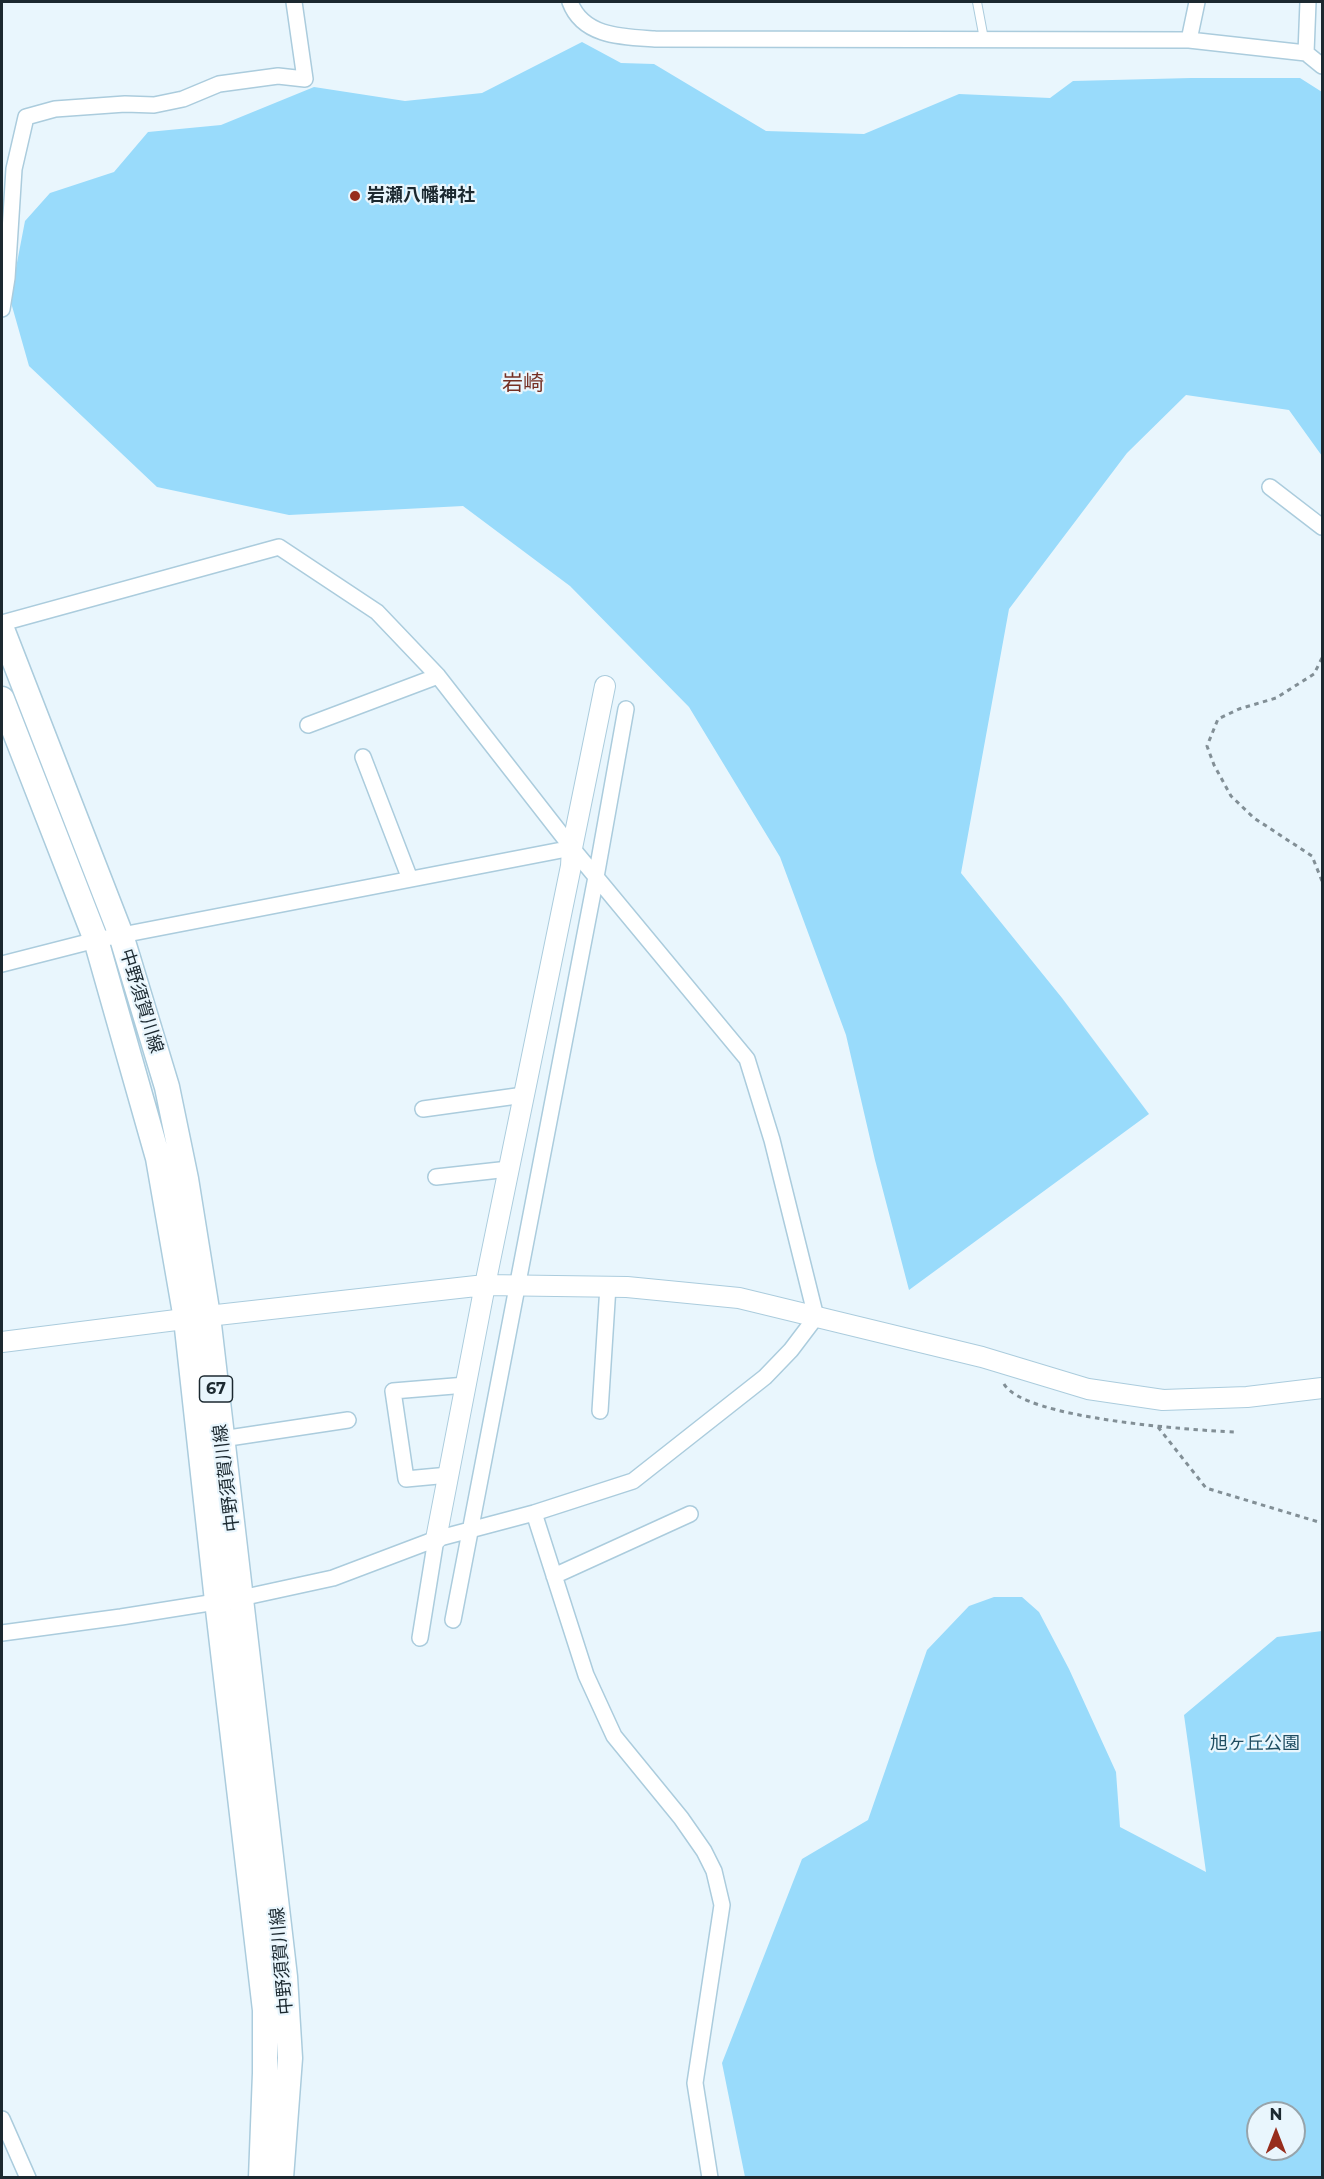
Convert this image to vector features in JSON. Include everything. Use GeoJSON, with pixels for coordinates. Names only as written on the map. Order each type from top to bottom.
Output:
{"type":"FeatureCollection","features":[{"type":"Feature","properties":{"kind":"main road","name":"中野須賀川線"},"geometry":{"type":"LineString","coordinates":[[2,629],[121,935],[167,1087],[186,1179],[217,1601],[265,2010],[261,2178]]}},
{"type":"Feature","properties":{"kind":"main road","name":"中野須賀川線"},"geometry":{"type":"LineString","coordinates":[[2,699],[96,940],[158,1158],[197,1317],[222,1439],[285,1977],[290,2058],[281,2178]]}},
{"type":"Feature","properties":{"kind":"street"},"geometry":{"type":"LineString","coordinates":[[2,309],[7,278],[14,169],[26,117],[55,109],[126,104],[154,105],[183,99],[219,84],[268,77],[305,79],[294,2]]}},
{"type":"Feature","properties":{"kind":"street"},"geometry":{"type":"LineString","coordinates":[[570,2],[574,13],[584,21],[604,34],[616,37],[1189,40],[1306,53],[1323,66]]}},
{"type":"Feature","properties":{"kind":"street"},"geometry":{"type":"LineString","coordinates":[[1189,40],[1197,2]]}},
{"type":"Feature","properties":{"kind":"street"},"geometry":{"type":"LineString","coordinates":[[1306,53],[1308,2]]}},
{"type":"Feature","properties":{"kind":"street"},"geometry":{"type":"LineString","coordinates":[[1270,487],[1323,527]]}},
{"type":"Feature","properties":{"kind":"street"},"geometry":{"type":"LineString","coordinates":[[2,623],[279,547],[377,612],[438,676],[572,848],[747,1059],[772,1140],[816,1317]]}},
{"type":"Feature","properties":{"kind":"street"},"geometry":{"type":"LineString","coordinates":[[308,725],[438,676]]}},
{"type":"Feature","properties":{"kind":"street"},"geometry":{"type":"LineString","coordinates":[[420,1638],[436,1539],[485,1285],[571,866],[572,848],[605,686]]}},
{"type":"Feature","properties":{"kind":"street"},"geometry":{"type":"LineString","coordinates":[[453,1620],[596,877],[626,709]]}},
{"type":"Feature","properties":{"kind":"street"},"geometry":{"type":"LineString","coordinates":[[363,757],[410,879]]}},
{"type":"Feature","properties":{"kind":"street"},"geometry":{"type":"LineString","coordinates":[[2,964],[96,940],[572,848]]}},
{"type":"Feature","properties":{"kind":"street"},"geometry":{"type":"LineString","coordinates":[[423,1109],[524,1095]]}},
{"type":"Feature","properties":{"kind":"street"},"geometry":{"type":"LineString","coordinates":[[436,1177],[509,1169]]}},
{"type":"Feature","properties":{"kind":"street"},"geometry":{"type":"LineString","coordinates":[[2,1342],[197,1317],[485,1285],[609,1286],[739,1298],[982,1357],[1088,1389],[1163,1400],[1247,1397],[1323,1388]]}},
{"type":"Feature","properties":{"kind":"street"},"geometry":{"type":"LineString","coordinates":[[600,1412],[609,1286]]}},
{"type":"Feature","properties":{"kind":"street"},"geometry":{"type":"LineString","coordinates":[[2,1633],[241,1598],[333,1578],[436,1539],[534,1513],[633,1480],[765,1377],[816,1317]]}},
{"type":"Feature","properties":{"kind":"street"},"geometry":{"type":"LineString","coordinates":[[449,1475],[406,1479],[393,1391],[466,1385]]}},
{"type":"Feature","properties":{"kind":"street"},"geometry":{"type":"LineString","coordinates":[[222,1439],[348,1420]]}},
{"type":"Feature","properties":{"kind":"street"},"geometry":{"type":"LineString","coordinates":[[534,1513],[586,1675],[614,1736],[681,1818],[704,1851],[714,1871],[722,1905],[695,2083],[711,2178]]}},
{"type":"Feature","properties":{"kind":"street"},"geometry":{"type":"LineString","coordinates":[[554,1576],[690,1514]]}},
{"type":"Feature","properties":{"kind":"street"},"geometry":{"type":"LineString","coordinates":[[2,2119],[28,2178]]}},
{"type":"Feature","properties":{"kind":"lane"},"geometry":{"type":"LineString","coordinates":[[977,2],[984,39]]}},
{"type":"Feature","properties":{"kind":"path"},"geometry":{"type":"LineString","coordinates":[[1323,658],[1314,674],[1276,698],[1239,709],[1218,719],[1207,746],[1214,765],[1231,796],[1254,818],[1312,856],[1323,880]]}},
{"type":"Feature","properties":{"kind":"path"},"geometry":{"type":"LineString","coordinates":[[1157,1426],[1206,1488],[1323,1523]]}},
{"type":"Feature","properties":{"kind":"green space"},"geometry":{"type":"Polygon","coordinates":[[[582,42],[621,63],[654,64],[766,131],[864,134],[959,94],[1050,98],[1073,81],[1300,78],[1322,92],[1322,456],[1289,410],[1186,395],[1127,453],[1009,609],[961,873],[1062,998],[1149,1114],[909,1290],[875,1160],[846,1035],[780,857],[689,707],[570,586],[463,506],[289,515],[157,487],[29,366],[10,299],[25,221],[50,193],[114,172],[148,132],[221,125],[314,87],[405,101],[482,93],[582,42]]]}},
{"type":"Feature","properties":{"kind":"green space","name":"旭ヶ丘公園"},"geometry":{"type":"Polygon","coordinates":[[[994,1597],[1022,1597],[1039,1612],[1069,1669],[1116,1772],[1120,1827],[1206,1872],[1184,1715],[1277,1637],[1322,1631],[1322,2177],[745,2177],[722,2063],[802,1859],[868,1820],[927,1650],[969,1606],[994,1597]]]}},
{"type":"Feature","properties":{"kind":"place","name":"岩瀬八幡神社"},"geometry":{"type":"Point","coordinates":[355,196]}},
{"type":"Feature","properties":{"kind":"district","name":"岩崎"},"geometry":{"type":"Point","coordinates":[523,384]}}]}
